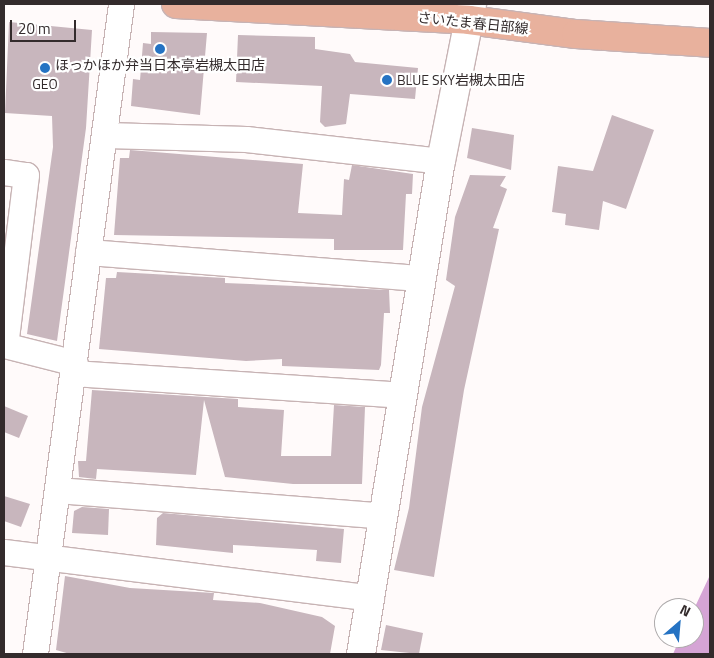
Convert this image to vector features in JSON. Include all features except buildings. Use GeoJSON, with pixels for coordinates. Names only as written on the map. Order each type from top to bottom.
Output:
{"type":"FeatureCollection","features":[{"type":"Feature","properties":{"kind":"main road","name":"さいたま春日部線"},"geometry":{"type":"LineString","coordinates":[[176,4],[471,12],[547,31],[710,43]]}},
{"type":"Feature","properties":{"kind":"street"},"geometry":{"type":"LineString","coordinates":[[35,654],[75,368],[88,252],[106,135],[121,4]]}},
{"type":"Feature","properties":{"kind":"street"},"geometry":{"type":"LineString","coordinates":[[361,654],[441,161],[471,12]]}},
{"type":"Feature","properties":{"kind":"street"},"geometry":{"type":"LineString","coordinates":[[106,135],[246,139],[441,161]]}},
{"type":"Feature","properties":{"kind":"street"},"geometry":{"type":"LineString","coordinates":[[4,172],[26,174],[4,345],[75,368],[403,395]]}},
{"type":"Feature","properties":{"kind":"street"},"geometry":{"type":"LineString","coordinates":[[88,252],[422,278]]}},
{"type":"Feature","properties":{"kind":"street"},"geometry":{"type":"LineString","coordinates":[[57,490],[384,516]]}},
{"type":"Feature","properties":{"kind":"street"},"geometry":{"type":"LineString","coordinates":[[4,552],[48,555],[371,598]]}},
{"type":"Feature","properties":{"kind":"shaded area"},"geometry":{"type":"Polygon","coordinates":[[[710,575],[710,654],[673,654],[676,648],[704,648],[704,598],[699,598],[710,575]]]}},
{"type":"Feature","properties":{"kind":"place","name":"ほっかほか弁当日本亭岩槻太田店"},"geometry":{"type":"Point","coordinates":[160,49]}},
{"type":"Feature","properties":{"kind":"place","name":"GEO"},"geometry":{"type":"Point","coordinates":[45,68]}},
{"type":"Feature","properties":{"kind":"place","name":"BLUE SKY岩槻太田店"},"geometry":{"type":"Point","coordinates":[387,80]}}]}
